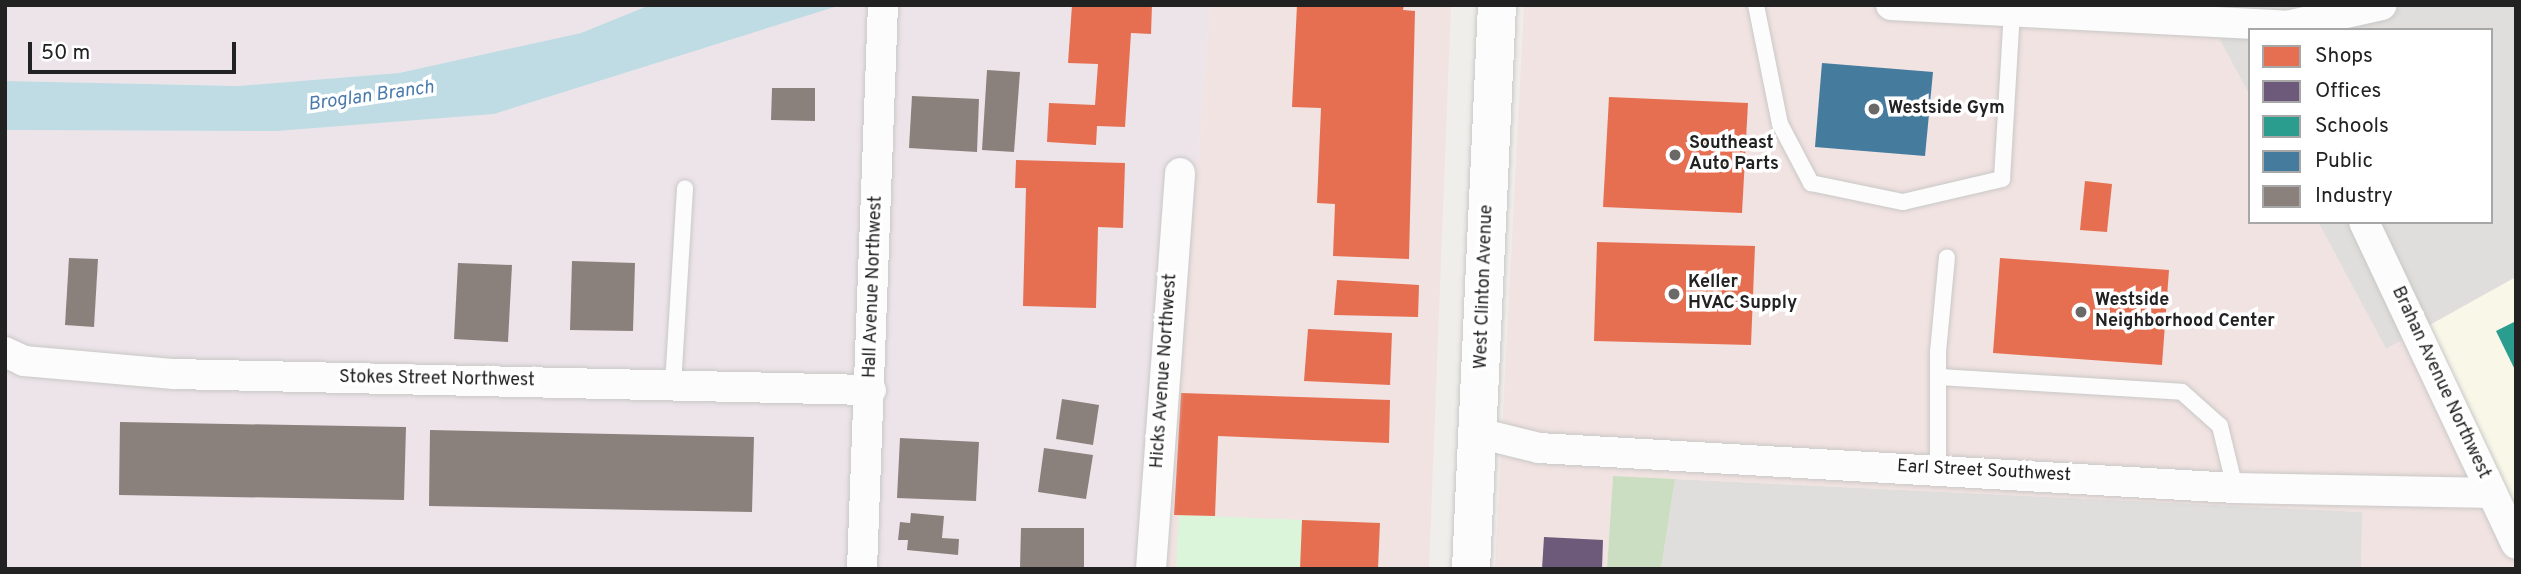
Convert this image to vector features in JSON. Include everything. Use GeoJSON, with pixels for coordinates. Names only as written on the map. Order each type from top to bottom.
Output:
{"type":"FeatureCollection","features":[{"type":"Feature","properties":{"kind":"street","name":"West Clinton Avenue"},"geometry":{"type":"LineString","coordinates":[[1471,569],[1497,5]]}},
{"type":"Feature","properties":{"kind":"street"},"geometry":{"type":"LineString","coordinates":[[1891,5],[2012,13],[2123,12],[2287,20],[2382,5]]}},
{"type":"Feature","properties":{"kind":"street","name":"Hall Avenue Northwest"},"geometry":{"type":"LineString","coordinates":[[862,569],[871,390],[883,8]]}},
{"type":"Feature","properties":{"kind":"street","name":"Hicks Avenue Northwest"},"geometry":{"type":"LineString","coordinates":[[1152,569],[1180,173]]}},
{"type":"Feature","properties":{"kind":"street","name":"Brahan Avenue Northwest"},"geometry":{"type":"LineString","coordinates":[[2365,224],[2516,544]]}},
{"type":"Feature","properties":{"kind":"street","name":"Stokes Street Northwest"},"geometry":{"type":"LineString","coordinates":[[5,352],[24,361],[174,374],[871,390]]}},
{"type":"Feature","properties":{"kind":"street","name":"Earl Street Southwest"},"geometry":{"type":"LineString","coordinates":[[1478,433],[1539,448],[1938,468],[2235,488],[2491,493]]}},
{"type":"Feature","properties":{"kind":"lane"},"geometry":{"type":"LineString","coordinates":[[1756,5],[1780,124],[1811,183],[1903,202],[2002,178],[2012,13]]}},
{"type":"Feature","properties":{"kind":"lane"},"geometry":{"type":"LineString","coordinates":[[673,385],[685,188]]}},
{"type":"Feature","properties":{"kind":"lane"},"geometry":{"type":"LineString","coordinates":[[1938,468],[1939,377],[1947,257]]}},
{"type":"Feature","properties":{"kind":"lane"},"geometry":{"type":"LineString","coordinates":[[1939,377],[2182,392],[2220,426],[2235,488]]}},
{"type":"Feature","properties":{"kind":"shaded area"},"geometry":{"type":"Polygon","coordinates":[[[5,5],[650,5],[581,33],[399,73],[238,86],[5,81],[5,5]]]}},
{"type":"Feature","properties":{"kind":"shaded area"},"geometry":{"type":"Polygon","coordinates":[[[841,5],[1210,5],[1167,569],[5,569],[5,130],[277,131],[494,114],[841,5]]]}},
{"type":"Feature","properties":{"kind":"shaded area"},"geometry":{"type":"Polygon","coordinates":[[[1210,5],[1451,5],[1429,569],[1167,569],[1210,5]]]}},
{"type":"Feature","properties":{"kind":"shaded area"},"geometry":{"type":"Polygon","coordinates":[[[1524,5],[2201,5],[2248,92],[2248,224],[2319,224],[2386,349],[2423,329],[2507,505],[2516,500],[2516,569],[2361,569],[2362,512],[1613,476],[1607,569],[1495,569],[1524,5]]]}},
{"type":"Feature","properties":{"kind":"shaded area"},"geometry":{"type":"Polygon","coordinates":[[[2201,5],[2516,5],[2516,277],[2386,349],[2319,224],[2493,224],[2493,28],[2248,28],[2248,92],[2201,5]]]}},
{"type":"Feature","properties":{"kind":"shaded area"},"geometry":{"type":"Polygon","coordinates":[[[2516,277],[2516,500],[2506,505],[2423,329],[2516,277]]]}},
{"type":"Feature","properties":{"kind":"shaded area"},"geometry":{"type":"Polygon","coordinates":[[[1675,479],[2363,512],[2361,569],[1661,569],[1675,479]]]}},
{"type":"Feature","properties":{"kind":"green space"},"geometry":{"type":"Polygon","coordinates":[[[1613,476],[1675,479],[1661,569],[1607,569],[1613,476]]]}},
{"type":"Feature","properties":{"kind":"green space"},"geometry":{"type":"Polygon","coordinates":[[[1179,515],[1380,523],[1378,569],[1176,567],[1179,515]]]}},
{"type":"Feature","properties":{"kind":"water","name":"Broglan Branch"},"geometry":{"type":"Polygon","coordinates":[[[650,5],[841,5],[494,114],[277,131],[5,130],[5,81],[238,86],[399,73],[581,33],[650,5]]]}},
{"type":"Feature","properties":{"kind":"building: Shops"},"geometry":{"type":"Polygon","coordinates":[[[1072,5],[1152,5],[1151,34],[1131,33],[1125,127],[1097,126],[1096,145],[1047,142],[1049,103],[1095,105],[1098,64],[1068,63],[1072,5]]]}},
{"type":"Feature","properties":{"kind":"building: Shops"},"geometry":{"type":"Polygon","coordinates":[[[1297,5],[1404,5],[1403,10],[1415,11],[1409,259],[1333,256],[1335,204],[1317,203],[1321,108],[1292,107],[1297,5]]]}},
{"type":"Feature","properties":{"kind":"building: Shops","name":"Southeast Auto Parts"},"geometry":{"type":"Polygon","coordinates":[[[1609,97],[1748,103],[1742,213],[1603,207],[1609,97]]]}},
{"type":"Feature","properties":{"kind":"building: Shops"},"geometry":{"type":"Polygon","coordinates":[[[1016,160],[1125,163],[1123,228],[1098,227],[1096,308],[1023,306],[1026,188],[1015,188],[1016,160]]]}},
{"type":"Feature","properties":{"kind":"building: Shops"},"geometry":{"type":"Polygon","coordinates":[[[2085,181],[2112,184],[2107,232],[2080,230],[2085,181]]]}},
{"type":"Feature","properties":{"kind":"building: Shops","name":"Keller HVAC Supply"},"geometry":{"type":"Polygon","coordinates":[[[1597,242],[1755,246],[1751,345],[1594,341],[1597,242]]]}},
{"type":"Feature","properties":{"kind":"building: Shops","name":"Westside Neighborhood Center"},"geometry":{"type":"Polygon","coordinates":[[[2000,258],[2169,270],[2162,365],[1993,353],[2000,258]]]}},
{"type":"Feature","properties":{"kind":"building: Shops"},"geometry":{"type":"Polygon","coordinates":[[[1337,280],[1419,285],[1418,317],[1334,315],[1337,280]]]}},
{"type":"Feature","properties":{"kind":"building: Shops"},"geometry":{"type":"Polygon","coordinates":[[[1308,329],[1392,333],[1390,385],[1304,381],[1308,329]]]}},
{"type":"Feature","properties":{"kind":"building: Shops"},"geometry":{"type":"Polygon","coordinates":[[[1181,393],[1390,400],[1389,443],[1218,436],[1215,516],[1174,515],[1181,393]]]}},
{"type":"Feature","properties":{"kind":"building: Shops"},"geometry":{"type":"Polygon","coordinates":[[[1302,520],[1380,523],[1378,569],[1300,569],[1302,520]]]}},
{"type":"Feature","properties":{"kind":"building: Offices"},"geometry":{"type":"Polygon","coordinates":[[[1544,537],[1603,540],[1602,569],[1542,569],[1544,537]]]}},
{"type":"Feature","properties":{"kind":"building: Schools"},"geometry":{"type":"Polygon","coordinates":[[[2516,321],[2516,372],[2496,331],[2516,321]]]}},
{"type":"Feature","properties":{"kind":"building: Public","name":"Westside Gym"},"geometry":{"type":"Polygon","coordinates":[[[1822,63],[1933,72],[1925,156],[1815,147],[1822,63]]]}},
{"type":"Feature","properties":{"kind":"building: Industry"},"geometry":{"type":"Polygon","coordinates":[[[987,70],[1020,72],[1014,152],[982,150],[987,70]]]}},
{"type":"Feature","properties":{"kind":"building: Industry"},"geometry":{"type":"Polygon","coordinates":[[[772,88],[815,88],[815,121],[771,120],[772,88]]]}},
{"type":"Feature","properties":{"kind":"building: Industry"},"geometry":{"type":"Polygon","coordinates":[[[912,96],[979,99],[977,152],[909,148],[912,96]]]}},
{"type":"Feature","properties":{"kind":"building: Industry"},"geometry":{"type":"Polygon","coordinates":[[[69,258],[98,259],[94,327],[65,325],[69,258]]]}},
{"type":"Feature","properties":{"kind":"building: Industry"},"geometry":{"type":"Polygon","coordinates":[[[572,261],[635,263],[633,331],[570,330],[572,261]]]}},
{"type":"Feature","properties":{"kind":"building: Industry"},"geometry":{"type":"Polygon","coordinates":[[[458,263],[512,265],[508,342],[454,339],[458,263]]]}},
{"type":"Feature","properties":{"kind":"building: Industry"},"geometry":{"type":"Polygon","coordinates":[[[1062,399],[1099,405],[1093,445],[1056,439],[1062,399]]]}},
{"type":"Feature","properties":{"kind":"building: Industry"},"geometry":{"type":"Polygon","coordinates":[[[120,422],[406,427],[404,500],[119,495],[120,422]]]}},
{"type":"Feature","properties":{"kind":"building: Industry"},"geometry":{"type":"Polygon","coordinates":[[[430,430],[754,437],[752,512],[429,506],[430,430]]]}},
{"type":"Feature","properties":{"kind":"building: Industry"},"geometry":{"type":"Polygon","coordinates":[[[900,438],[979,442],[976,501],[897,498],[900,438]]]}},
{"type":"Feature","properties":{"kind":"building: Industry"},"geometry":{"type":"Polygon","coordinates":[[[1044,448],[1093,455],[1086,499],[1038,492],[1044,448]]]}},
{"type":"Feature","properties":{"kind":"building: Industry"},"geometry":{"type":"Polygon","coordinates":[[[911,513],[944,516],[942,538],[959,539],[958,555],[907,550],[908,540],[898,540],[900,522],[910,523],[911,513]]]}},
{"type":"Feature","properties":{"kind":"building: Industry"},"geometry":{"type":"Polygon","coordinates":[[[1021,528],[1084,528],[1084,568],[1020,568],[1021,528]]]}},
{"type":"Feature","properties":{"kind":"place","name":"Westside Gym"},"geometry":{"type":"Point","coordinates":[1874,109]}},
{"type":"Feature","properties":{"kind":"place","name":"Southeast Auto Parts"},"geometry":{"type":"Point","coordinates":[1675,155]}},
{"type":"Feature","properties":{"kind":"place","name":"Keller HVAC Supply"},"geometry":{"type":"Point","coordinates":[1674,294]}},
{"type":"Feature","properties":{"kind":"place","name":"Westside Neighborhood Center"},"geometry":{"type":"Point","coordinates":[2081,312]}}]}
